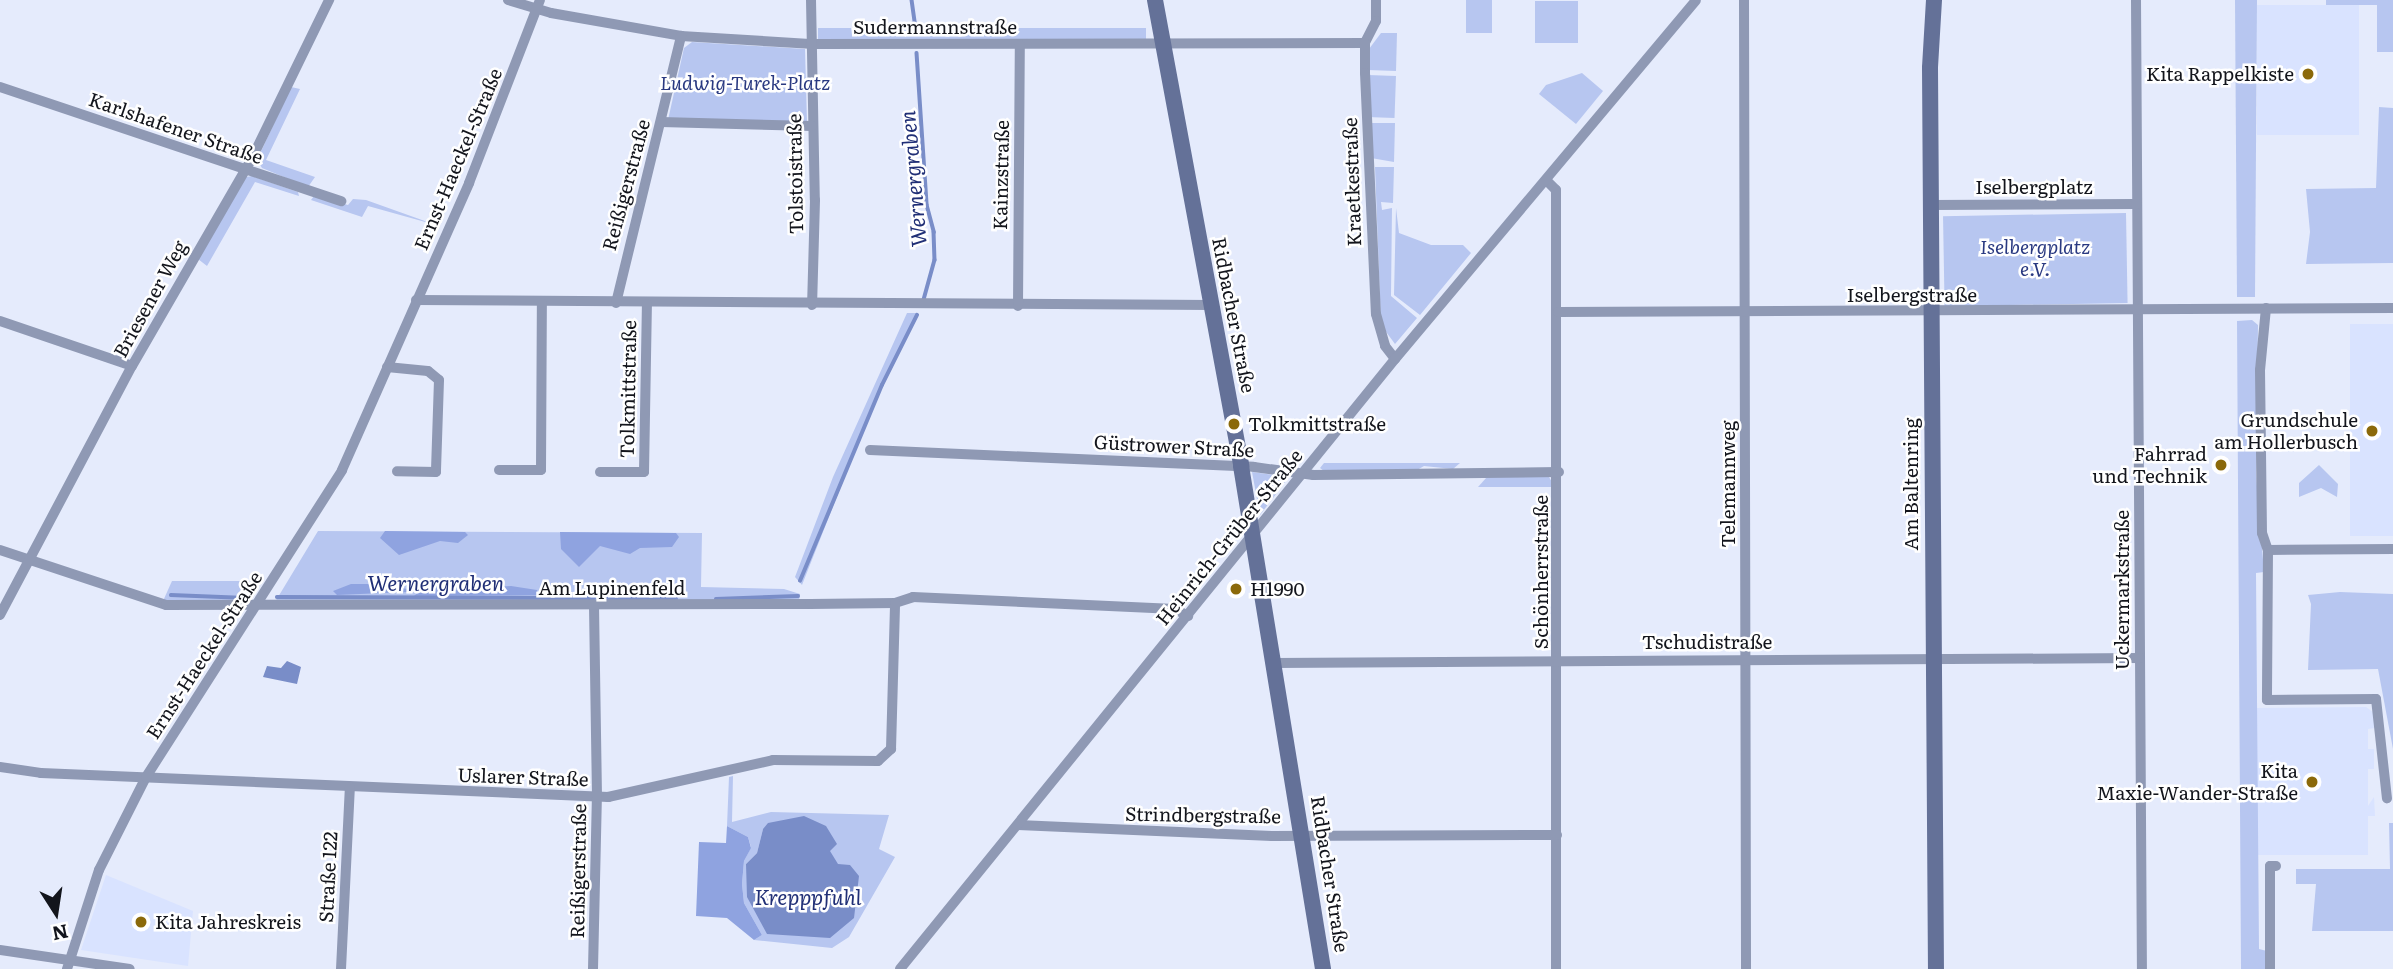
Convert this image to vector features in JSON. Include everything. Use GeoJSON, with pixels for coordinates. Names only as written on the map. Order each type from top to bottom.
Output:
{"type":"FeatureCollection","features":[{"type":"Feature","properties":{"kind":"street","name":"Briesener Weg"},"geometry":{"type":"LineString","coordinates":[[0,615],[132,366],[244,167],[329,0]]}},
{"type":"Feature","properties":{"kind":"street","name":"Sudermannstraße"},"geometry":{"type":"LineString","coordinates":[[508,0],[681,36],[810,44],[1365,43]]}},
{"type":"Feature","properties":{"kind":"street","name":"Tolstoistraße"},"geometry":{"type":"LineString","coordinates":[[811,0],[812,304]]}},
{"type":"Feature","properties":{"kind":"street","name":"Ridbacher Straße"},"geometry":{"type":"LineString","coordinates":[[1156,0],[1253,535],[1323,969]]}},
{"type":"Feature","properties":{"kind":"street","name":"Kraetkestraße"},"geometry":{"type":"LineString","coordinates":[[1376,0],[1377,21],[1365,43],[1376,314],[1385,346],[1395,359]]}},
{"type":"Feature","properties":{"kind":"street","name":"Heinrich-Grüber-Straße"},"geometry":{"type":"LineString","coordinates":[[900,969],[1395,359],[1696,0]]}},
{"type":"Feature","properties":{"kind":"street","name":"Telemannweg"},"geometry":{"type":"LineString","coordinates":[[1744,0],[1746,969]]}},
{"type":"Feature","properties":{"kind":"street","name":"Am Baltenring"},"geometry":{"type":"LineString","coordinates":[[1934,0],[1931,313],[1936,969]]}},
{"type":"Feature","properties":{"kind":"street","name":"Uckermarkstraße"},"geometry":{"type":"LineString","coordinates":[[2136,0],[2142,969]]}},
{"type":"Feature","properties":{"kind":"street","name":"Ernst-Haeckel-Straße"},"geometry":{"type":"LineString","coordinates":[[68,965],[99,870],[146,777],[342,470],[486,141],[538,5]]}},
{"type":"Feature","properties":{"kind":"street","name":"Reißigerstraße"},"geometry":{"type":"LineString","coordinates":[[616,303],[681,36]]}},
{"type":"Feature","properties":{"kind":"street","name":"Kainzstraße"},"geometry":{"type":"LineString","coordinates":[[1017,306],[1020,45]]}},
{"type":"Feature","properties":{"kind":"street","name":"Karlshafener Straße"},"geometry":{"type":"LineString","coordinates":[[0,87],[341,201]]}},
{"type":"Feature","properties":{"kind":"street"},"geometry":{"type":"LineString","coordinates":[[661,121],[812,126]]}},
{"type":"Feature","properties":{"kind":"street","name":"Schönherrstraße"},"geometry":{"type":"LineString","coordinates":[[1546,180],[1556,190],[1558,312],[1556,969]]}},
{"type":"Feature","properties":{"kind":"street","name":"Iselbergplatz"},"geometry":{"type":"LineString","coordinates":[[1931,205],[2137,204]]}},
{"type":"Feature","properties":{"kind":"street","name":"Tolkmittstraße"},"geometry":{"type":"LineString","coordinates":[[416,300],[647,304],[1211,305]]}},
{"type":"Feature","properties":{"kind":"street"},"geometry":{"type":"LineString","coordinates":[[499,470],[541,471],[542,303]]}},
{"type":"Feature","properties":{"kind":"street","name":"Tolkmittstraße"},"geometry":{"type":"LineString","coordinates":[[600,472],[644,472],[647,304]]}},
{"type":"Feature","properties":{"kind":"street"},"geometry":{"type":"LineString","coordinates":[[2266,308],[2260,370],[2262,533],[2268,550],[2267,700],[2376,699],[2387,798]]}},
{"type":"Feature","properties":{"kind":"street","name":"Iselbergstraße"},"geometry":{"type":"LineString","coordinates":[[1558,312],[1931,313],[2393,308]]}},
{"type":"Feature","properties":{"kind":"street"},"geometry":{"type":"LineString","coordinates":[[0,321],[132,366]]}},
{"type":"Feature","properties":{"kind":"street"},"geometry":{"type":"LineString","coordinates":[[387,367],[428,371],[439,380],[436,472],[397,471]]}},
{"type":"Feature","properties":{"kind":"street","name":"Güstrower Straße"},"geometry":{"type":"LineString","coordinates":[[870,450],[1241,466],[1303,473],[1559,472]]}},
{"type":"Feature","properties":{"kind":"street"},"geometry":{"type":"LineString","coordinates":[[2268,550],[2393,549]]}},
{"type":"Feature","properties":{"kind":"street","name":"Am Lupinenfeld"},"geometry":{"type":"LineString","coordinates":[[0,550],[166,605],[594,606],[895,603],[913,597],[1175,609],[1188,617]]}},
{"type":"Feature","properties":{"kind":"street","name":"Uslarer Straße"},"geometry":{"type":"LineString","coordinates":[[0,767],[146,777],[597,797],[773,760],[878,761],[886,757],[891,749],[895,603]]}},
{"type":"Feature","properties":{"kind":"street","name":"Reißigerstraße"},"geometry":{"type":"LineString","coordinates":[[593,969],[597,797],[594,606]]}},
{"type":"Feature","properties":{"kind":"street","name":"Tschudistraße"},"geometry":{"type":"LineString","coordinates":[[1275,663],[2140,658]]}},
{"type":"Feature","properties":{"kind":"street","name":"Straße 122"},"geometry":{"type":"LineString","coordinates":[[341,969],[350,786]]}},
{"type":"Feature","properties":{"kind":"street","name":"Strindbergstraße"},"geometry":{"type":"LineString","coordinates":[[1018,825],[1302,834],[1557,835]]}},
{"type":"Feature","properties":{"kind":"street"},"geometry":{"type":"LineString","coordinates":[[2270,969],[2270,866],[2276,866]]}},
{"type":"Feature","properties":{"kind":"street"},"geometry":{"type":"LineString","coordinates":[[0,950],[68,965],[130,969]]}},
{"type":"Feature","properties":{"kind":"shaded area","name":"Kita Rappelkiste"},"geometry":{"type":"Polygon","coordinates":[[[2257,5],[2359,5],[2359,135],[2257,135],[2257,5]]]}},
{"type":"Feature","properties":{"kind":"shaded area","name":"Grundschule am Hollerbusch"},"geometry":{"type":"Polygon","coordinates":[[[2350,324],[2393,324],[2393,536],[2350,536],[2350,324]]]}},
{"type":"Feature","properties":{"kind":"shaded area"},"geometry":{"type":"Polygon","coordinates":[[[385,531],[465,532],[468,535],[458,543],[440,541],[399,555],[380,538],[385,531]]]}},
{"type":"Feature","properties":{"kind":"shaded area"},"geometry":{"type":"Polygon","coordinates":[[[560,532],[676,533],[679,537],[672,547],[640,548],[630,554],[600,546],[579,567],[561,549],[560,532]]]}},
{"type":"Feature","properties":{"kind":"shaded area"},"geometry":{"type":"Polygon","coordinates":[[[393,577],[401,588],[408,589],[407,592],[337,595],[333,591],[351,584],[386,584],[393,577]]]}},
{"type":"Feature","properties":{"kind":"shaded area"},"geometry":{"type":"Polygon","coordinates":[[[434,579],[453,590],[511,586],[537,590],[538,595],[414,596],[434,579]]]}},
{"type":"Feature","properties":{"kind":"shaded area","name":"Kita Maxie-Wander-Straße"},"geometry":{"type":"Polygon","coordinates":[[[2366,707],[2373,712],[2375,728],[2368,729],[2368,749],[2374,749],[2374,769],[2368,769],[2368,806],[2374,797],[2375,816],[2368,816],[2368,855],[2257,855],[2255,708],[2366,707]]]}},
{"type":"Feature","properties":{"kind":"shaded area"},"geometry":{"type":"Polygon","coordinates":[[[727,826],[748,837],[751,848],[744,861],[742,884],[744,903],[762,935],[754,940],[727,918],[696,916],[699,842],[726,843],[727,826]]]}},
{"type":"Feature","properties":{"kind":"shaded area","name":"Kita Jahreskreis"},"geometry":{"type":"Polygon","coordinates":[[[106,875],[193,911],[188,966],[81,950],[106,875]]]}},
{"type":"Feature","properties":{"kind":"green space"},"geometry":{"type":"Polygon","coordinates":[[[1466,0],[1492,0],[1492,33],[1466,33],[1466,0]]]}},
{"type":"Feature","properties":{"kind":"green space"},"geometry":{"type":"Polygon","coordinates":[[[2235,0],[2257,0],[2255,297],[2237,297],[2235,0]]]}},
{"type":"Feature","properties":{"kind":"green space"},"geometry":{"type":"Polygon","coordinates":[[[2326,0],[2393,0],[2393,52],[2377,52],[2377,5],[2326,5],[2326,0]]]}},
{"type":"Feature","properties":{"kind":"green space"},"geometry":{"type":"Polygon","coordinates":[[[1535,1],[1578,1],[1578,43],[1535,43],[1535,1]]]}},
{"type":"Feature","properties":{"kind":"green space"},"geometry":{"type":"Polygon","coordinates":[[[818,28],[1146,28],[1146,39],[818,39],[818,28]]]}},
{"type":"Feature","properties":{"kind":"green space"},"geometry":{"type":"Polygon","coordinates":[[[1381,33],[1397,33],[1396,71],[1368,70],[1369,49],[1381,33]]]}},
{"type":"Feature","properties":{"kind":"green space","name":"Ludwig-Turek-Platz"},"geometry":{"type":"Polygon","coordinates":[[[692,42],[805,49],[807,123],[668,120],[684,48],[692,42]]]}},
{"type":"Feature","properties":{"kind":"green space"},"geometry":{"type":"Polygon","coordinates":[[[1582,73],[1603,91],[1576,124],[1539,94],[1546,85],[1582,73]]]}},
{"type":"Feature","properties":{"kind":"green space"},"geometry":{"type":"Polygon","coordinates":[[[1368,75],[1396,76],[1395,118],[1367,117],[1368,75]]]}},
{"type":"Feature","properties":{"kind":"green space"},"geometry":{"type":"Polygon","coordinates":[[[291,87],[300,89],[266,160],[315,177],[308,187],[262,168],[257,160],[291,87]]]}},
{"type":"Feature","properties":{"kind":"green space"},"geometry":{"type":"Polygon","coordinates":[[[2379,107],[2393,108],[2393,263],[2306,264],[2310,232],[2306,189],[2376,188],[2379,107]]]}},
{"type":"Feature","properties":{"kind":"green space"},"geometry":{"type":"Polygon","coordinates":[[[1370,123],[1395,123],[1394,162],[1371,158],[1370,123]]]}},
{"type":"Feature","properties":{"kind":"green space"},"geometry":{"type":"Polygon","coordinates":[[[1375,167],[1394,167],[1393,203],[1381,202],[1382,210],[1392,208],[1391,296],[1417,318],[1395,344],[1381,325],[1375,167]]]}},
{"type":"Feature","properties":{"kind":"green space"},"geometry":{"type":"Polygon","coordinates":[[[252,176],[298,192],[299,196],[255,182],[207,266],[198,259],[246,177],[252,176]]]}},
{"type":"Feature","properties":{"kind":"green space"},"geometry":{"type":"Polygon","coordinates":[[[314,196],[348,205],[353,199],[366,200],[436,225],[368,206],[362,217],[311,200],[314,196]]]}},
{"type":"Feature","properties":{"kind":"green space"},"geometry":{"type":"Polygon","coordinates":[[[1396,208],[1399,233],[1431,245],[1463,245],[1471,253],[1420,315],[1394,295],[1396,208]]]}},
{"type":"Feature","properties":{"kind":"green space","name":"Iselbergplatz e.V."},"geometry":{"type":"Polygon","coordinates":[[[2126,213],[2128,303],[1945,306],[1943,216],[2126,213]]]}},
{"type":"Feature","properties":{"kind":"green space"},"geometry":{"type":"Polygon","coordinates":[[[907,313],[918,313],[874,403],[802,585],[795,577],[833,477],[907,313]]]}},
{"type":"Feature","properties":{"kind":"green space"},"geometry":{"type":"Polygon","coordinates":[[[2252,320],[2258,325],[2256,474],[2264,572],[2256,573],[2259,949],[2267,951],[2267,969],[2241,969],[2237,321],[2252,320]]]}},
{"type":"Feature","properties":{"kind":"green space"},"geometry":{"type":"Polygon","coordinates":[[[1324,463],[1460,463],[1453,469],[1424,466],[1417,470],[1324,471],[1320,468],[1324,463]]]}},
{"type":"Feature","properties":{"kind":"green space"},"geometry":{"type":"Polygon","coordinates":[[[2319,465],[2338,484],[2337,497],[2321,488],[2299,497],[2299,483],[2319,465]]]}},
{"type":"Feature","properties":{"kind":"green space"},"geometry":{"type":"Polygon","coordinates":[[[1252,472],[1289,477],[1260,515],[1252,472]]]}},
{"type":"Feature","properties":{"kind":"green space"},"geometry":{"type":"Polygon","coordinates":[[[1487,477],[1549,477],[1555,487],[1478,487],[1487,477]]]}},
{"type":"Feature","properties":{"kind":"green space"},"geometry":{"type":"Polygon","coordinates":[[[318,531],[702,533],[701,587],[784,589],[800,594],[799,600],[275,602],[318,531]]]}},
{"type":"Feature","properties":{"kind":"green space"},"geometry":{"type":"Polygon","coordinates":[[[172,581],[259,581],[246,602],[163,601],[172,581]]]}},
{"type":"Feature","properties":{"kind":"green space"},"geometry":{"type":"Polygon","coordinates":[[[2340,592],[2393,594],[2393,749],[2378,669],[2308,670],[2311,604],[2308,595],[2340,592]]]}},
{"type":"Feature","properties":{"kind":"green space"},"geometry":{"type":"Polygon","coordinates":[[[733,776],[732,822],[771,812],[889,815],[879,849],[895,857],[849,937],[832,948],[754,940],[762,935],[744,903],[742,884],[744,861],[751,847],[748,837],[727,826],[729,777],[733,776]],[[763,829],[757,853],[746,864],[802,862],[780,848],[785,834],[799,836],[763,829]]]}},
{"type":"Feature","properties":{"kind":"green space"},"geometry":{"type":"Polygon","coordinates":[[[2389,823],[2393,823],[2393,931],[2312,931],[2316,884],[2296,884],[2296,869],[2390,869],[2389,823]]]}},
{"type":"Feature","properties":{"kind":"water"},"geometry":{"type":"Polygon","coordinates":[[[287,661],[301,667],[297,684],[263,677],[267,666],[281,668],[287,661]]]}},
{"type":"Feature","properties":{"kind":"water","name":"Krepppfuhl"},"geometry":{"type":"Polygon","coordinates":[[[804,816],[826,826],[837,844],[830,851],[838,864],[850,865],[859,876],[854,918],[830,938],[767,934],[747,897],[746,864],[757,853],[763,829],[768,823],[804,816]]]}},
{"type":"Feature","properties":{"kind":"waterway","name":"Wernergraben"},"geometry":{"type":"LineString","coordinates":[[912,0],[916,27]]}},
{"type":"Feature","properties":{"kind":"waterway","name":"Wernergraben"},"geometry":{"type":"LineString","coordinates":[[917,53],[927,205],[934,232],[935,260],[924,300]]}},
{"type":"Feature","properties":{"kind":"waterway","name":"Wernergraben"},"geometry":{"type":"LineString","coordinates":[[800,581],[882,385],[917,315]]}},
{"type":"Feature","properties":{"kind":"waterway","name":"Wernergraben"},"geometry":{"type":"LineString","coordinates":[[171,595],[246,598]]}},
{"type":"Feature","properties":{"kind":"waterway","name":"Wernergraben"},"geometry":{"type":"LineString","coordinates":[[716,599],[798,596]]}},
{"type":"Feature","properties":{"kind":"waterway","name":"Wernergraben"},"geometry":{"type":"LineString","coordinates":[[277,597],[594,598]]}},
{"type":"Feature","properties":{"kind":"waterway","name":"Wernergraben"},"geometry":{"type":"LineString","coordinates":[[599,598],[676,599]]}},
{"type":"Feature","properties":{"kind":"place","name":"Kita Rappelkiste"},"geometry":{"type":"Point","coordinates":[2308,74]}},
{"type":"Feature","properties":{"kind":"place","name":"Tolkmittstraße"},"geometry":{"type":"Point","coordinates":[1234,424]}},
{"type":"Feature","properties":{"kind":"place","name":"Grundschule am Hollerbusch"},"geometry":{"type":"Point","coordinates":[2372,431]}},
{"type":"Feature","properties":{"kind":"place","name":"Fahrrad und Technik"},"geometry":{"type":"Point","coordinates":[2221,465]}},
{"type":"Feature","properties":{"kind":"place","name":"H1990"},"geometry":{"type":"Point","coordinates":[1236,589]}},
{"type":"Feature","properties":{"kind":"place","name":"Kita Maxie-Wander-Straße"},"geometry":{"type":"Point","coordinates":[2312,782]}},
{"type":"Feature","properties":{"kind":"place","name":"Kita Jahreskreis"},"geometry":{"type":"Point","coordinates":[141,922]}}]}
